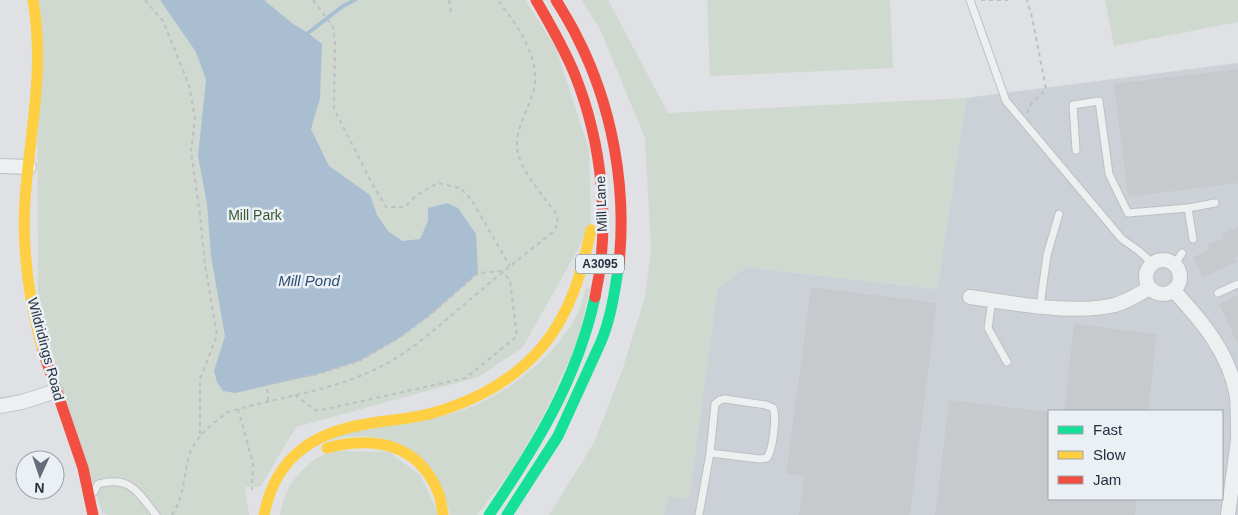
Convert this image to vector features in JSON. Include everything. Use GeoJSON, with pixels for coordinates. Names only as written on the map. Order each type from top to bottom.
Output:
{"type":"FeatureCollection","features":[{"type":"Feature","properties":{"kind":"main road","name":"Wildridings Road"},"geometry":{"type":"LineString","coordinates":[[33,0],[37,18],[39,61],[24,228],[27,266],[37,328],[56,391],[80,458],[91,498],[93,515]]}},
{"type":"Feature","properties":{"kind":"main road","name":"Mill Lane"},"geometry":{"type":"LineString","coordinates":[[488,515],[516,475],[549,420],[571,372],[588,326],[597,287],[601,251],[603,224],[601,175],[591,124],[577,81],[560,42],[550,21],[536,0]]}},
{"type":"Feature","properties":{"kind":"main road","name":"Mill Lane"},"geometry":{"type":"LineString","coordinates":[[507,515],[552,447],[565,422],[605,330],[616,281],[622,235],[622,212],[615,156],[605,110],[589,64],[574,30],[556,0]]}},
{"type":"Feature","properties":{"kind":"main road","name":"A3095"},"geometry":{"type":"LineString","coordinates":[[264,515],[269,492],[278,474],[291,457],[306,444],[343,428],[417,416],[455,405],[504,381],[533,358],[566,314],[578,285],[590,240],[601,175]]}},
{"type":"Feature","properties":{"kind":"main road","name":"A3095"},"geometry":{"type":"LineString","coordinates":[[546,476],[565,441],[595,373],[605,330]]}},
{"type":"Feature","properties":{"kind":"main road"},"geometry":{"type":"LineString","coordinates":[[317,453],[334,446],[352,442],[374,441],[394,447],[409,456],[425,470],[439,494],[443,515]]}},
{"type":"Feature","properties":{"kind":"main road"},"geometry":{"type":"LineString","coordinates":[[278,506],[287,484],[295,472]]}},
{"type":"Feature","properties":{"kind":"street"},"geometry":{"type":"LineString","coordinates":[[0,166],[28,167]]}},
{"type":"Feature","properties":{"kind":"street"},"geometry":{"type":"LineString","coordinates":[[1178,259],[1181,278],[1174,291],[1164,295],[1153,292],[1149,288],[1146,275],[1152,263],[1161,260],[1178,259]]}},
{"type":"Feature","properties":{"kind":"street"},"geometry":{"type":"LineString","coordinates":[[970,297],[1070,309],[1094,308],[1115,305],[1131,299],[1149,288]]}},
{"type":"Feature","properties":{"kind":"street"},"geometry":{"type":"LineString","coordinates":[[1174,291],[1211,333],[1236,382],[1238,436]]}},
{"type":"Feature","properties":{"kind":"street"},"geometry":{"type":"LineString","coordinates":[[0,406],[22,402],[56,391]]}},
{"type":"Feature","properties":{"kind":"street"},"geometry":{"type":"LineString","coordinates":[[1228,515],[1237,463],[1238,440]]}},
{"type":"Feature","properties":{"kind":"lane"},"geometry":{"type":"LineString","coordinates":[[970,0],[1006,101],[1122,239],[1152,263]]}},
{"type":"Feature","properties":{"kind":"lane"},"geometry":{"type":"LineString","coordinates":[[1076,150],[1072,105],[1099,101],[1109,174],[1128,213],[1188,208],[1215,203]]}},
{"type":"Feature","properties":{"kind":"lane"},"geometry":{"type":"LineString","coordinates":[[1188,208],[1193,239]]}},
{"type":"Feature","properties":{"kind":"lane"},"geometry":{"type":"LineString","coordinates":[[1040,306],[1047,255],[1059,214]]}},
{"type":"Feature","properties":{"kind":"lane"},"geometry":{"type":"LineString","coordinates":[[1218,293],[1238,284]]}},
{"type":"Feature","properties":{"kind":"lane"},"geometry":{"type":"LineString","coordinates":[[992,300],[988,328],[1007,362]]}},
{"type":"Feature","properties":{"kind":"lane"},"geometry":{"type":"LineString","coordinates":[[699,515],[710,453],[714,407],[717,402],[724,399],[766,405],[773,408],[776,415],[770,452],[767,458],[760,460],[710,453]]}},
{"type":"Feature","properties":{"kind":"lane"},"geometry":{"type":"LineString","coordinates":[[91,498],[98,484],[109,480],[122,482],[134,489],[156,515]]}},
{"type":"Feature","properties":{"kind":"path"},"geometry":{"type":"LineString","coordinates":[[145,0],[163,21],[189,85],[195,118],[191,151],[200,215],[204,265],[217,336],[200,379],[200,436]]}},
{"type":"Feature","properties":{"kind":"path"},"geometry":{"type":"LineString","coordinates":[[313,0],[333,27],[335,42],[334,109],[386,207],[405,207],[417,196],[438,183],[460,188],[471,199],[510,266]]}},
{"type":"Feature","properties":{"kind":"path"},"geometry":{"type":"LineString","coordinates":[[450,0],[451,12]]}},
{"type":"Feature","properties":{"kind":"path"},"geometry":{"type":"LineString","coordinates":[[172,515],[176,510],[183,486],[189,456],[200,436],[211,424],[228,412],[353,379],[379,368],[421,340],[553,232],[557,225],[557,215],[523,165],[517,150],[520,127],[536,80],[526,41],[497,0]]}},
{"type":"Feature","properties":{"kind":"path"},"geometry":{"type":"LineString","coordinates":[[980,0],[1008,0]]}},
{"type":"Feature","properties":{"kind":"path"},"geometry":{"type":"LineString","coordinates":[[1026,116],[1031,104],[1046,89],[1027,0]]}},
{"type":"Feature","properties":{"kind":"path"},"geometry":{"type":"LineString","coordinates":[[294,394],[318,410],[466,378],[517,336],[510,281],[502,272]]}},
{"type":"Feature","properties":{"kind":"path"},"geometry":{"type":"LineString","coordinates":[[268,401],[268,384],[318,374],[359,361],[399,338],[430,316],[478,273],[502,272]]}},
{"type":"Feature","properties":{"kind":"path"},"geometry":{"type":"LineString","coordinates":[[238,409],[253,463],[252,497]]}},
{"type":"Feature","properties":{"kind":"shaded area"},"geometry":{"type":"Polygon","coordinates":[[[1238,63],[1238,515],[664,515],[668,496],[689,498],[717,289],[746,267],[937,289],[966,98],[1238,63]]]}},
{"type":"Feature","properties":{"kind":"green space","name":"Mill Park"},"geometry":{"type":"Polygon","coordinates":[[[37,0],[525,0],[556,48],[589,150],[591,226],[523,347],[478,377],[296,427],[260,487],[245,487],[249,515],[108,515],[102,512],[61,386],[38,295],[37,0]]]}},
{"type":"Feature","properties":{"kind":"green space"},"geometry":{"type":"Polygon","coordinates":[[[581,0],[608,0],[668,113],[966,98],[937,289],[746,267],[717,289],[689,499],[668,496],[664,515],[549,515],[594,443],[623,368],[645,297],[651,249],[645,138],[600,29],[581,0]]]}},
{"type":"Feature","properties":{"kind":"green space"},"geometry":{"type":"Polygon","coordinates":[[[707,0],[890,0],[893,68],[710,76],[707,0]]]}},
{"type":"Feature","properties":{"kind":"green space"},"geometry":{"type":"Polygon","coordinates":[[[1105,0],[1238,0],[1238,22],[1114,46],[1105,0]]]}},
{"type":"Feature","properties":{"kind":"green space"},"geometry":{"type":"Polygon","coordinates":[[[586,288],[590,289],[579,335],[544,414],[514,467],[477,515],[450,515],[439,482],[423,461],[403,447],[380,438],[355,436],[331,440],[309,450],[290,467],[276,489],[270,515],[267,515],[275,483],[291,460],[313,445],[340,434],[457,412],[490,398],[507,388],[539,363],[564,335],[578,312],[586,288]]]}},
{"type":"Feature","properties":{"kind":"green space"},"geometry":{"type":"Polygon","coordinates":[[[331,451],[389,452],[420,475],[439,515],[280,515],[285,495],[296,477],[312,462],[331,451]]]}},
{"type":"Feature","properties":{"kind":"water","name":"Mill Pond"},"geometry":{"type":"Polygon","coordinates":[[[160,0],[264,0],[293,24],[322,44],[320,98],[311,129],[329,166],[370,195],[377,215],[388,231],[402,241],[420,239],[428,221],[428,208],[447,203],[458,208],[476,234],[478,273],[430,315],[399,338],[359,361],[318,374],[235,393],[223,391],[217,382],[214,371],[225,336],[211,256],[207,204],[198,156],[206,80],[196,52],[160,0]]]}},
{"type":"Feature","properties":{"kind":"building"},"geometry":{"type":"Polygon","coordinates":[[[1238,69],[1238,183],[1128,197],[1114,84],[1238,69]]]}},
{"type":"Feature","properties":{"kind":"building"},"geometry":{"type":"Polygon","coordinates":[[[1238,227],[1238,256],[1235,258],[1237,262],[1203,277],[1193,257],[1210,250],[1207,245],[1224,238],[1222,234],[1238,227]]]}},
{"type":"Feature","properties":{"kind":"building"},"geometry":{"type":"Polygon","coordinates":[[[811,287],[937,303],[910,515],[799,515],[804,476],[786,474],[811,287]]]}},
{"type":"Feature","properties":{"kind":"building"},"geometry":{"type":"Polygon","coordinates":[[[1238,295],[1238,345],[1219,304],[1238,295]]]}},
{"type":"Feature","properties":{"kind":"building"},"geometry":{"type":"Polygon","coordinates":[[[1074,324],[1157,334],[1148,410],[1064,410],[1074,324]]]}},
{"type":"Feature","properties":{"kind":"building"},"geometry":{"type":"Polygon","coordinates":[[[949,400],[1048,412],[1048,500],[1137,500],[1135,515],[935,515],[949,400]]]}},
{"type":"Feature","properties":{"kind":"waterway"},"geometry":{"type":"LineString","coordinates":[[308,33],[343,6],[355,0]]}},
{"type":"Feature","properties":{"kind":"traffic: fast"},"geometry":{"type":"LineString","coordinates":[[507,515],[558,436],[600,344],[610,315],[619,263]]}},
{"type":"Feature","properties":{"kind":"traffic: fast"},"geometry":{"type":"LineString","coordinates":[[489,515],[523,463],[553,411],[577,356],[595,297]]}},
{"type":"Feature","properties":{"kind":"traffic: slow"},"geometry":{"type":"LineString","coordinates":[[33,0],[38,51],[37,76],[24,219],[30,295],[43,351]]}},
{"type":"Feature","properties":{"kind":"traffic: slow"},"geometry":{"type":"LineString","coordinates":[[264,515],[269,495],[277,478],[298,452],[312,442],[346,428],[416,417],[448,408],[478,396],[519,370],[542,347],[560,321],[574,292],[591,230]]}},
{"type":"Feature","properties":{"kind":"traffic: slow"},"geometry":{"type":"LineString","coordinates":[[327,448],[344,444],[377,444],[392,447],[406,453],[419,463],[429,476],[439,495],[443,515]]}},
{"type":"Feature","properties":{"kind":"traffic: jam"},"geometry":{"type":"LineString","coordinates":[[536,0],[562,46],[575,75],[592,128],[601,184],[603,213],[600,269],[595,297]]}},
{"type":"Feature","properties":{"kind":"traffic: jam"},"geometry":{"type":"LineString","coordinates":[[556,0],[572,27],[589,63],[608,118],[614,147],[621,205],[619,263]]}},
{"type":"Feature","properties":{"kind":"traffic: jam"},"geometry":{"type":"LineString","coordinates":[[43,351],[83,468],[93,515]]}}]}
